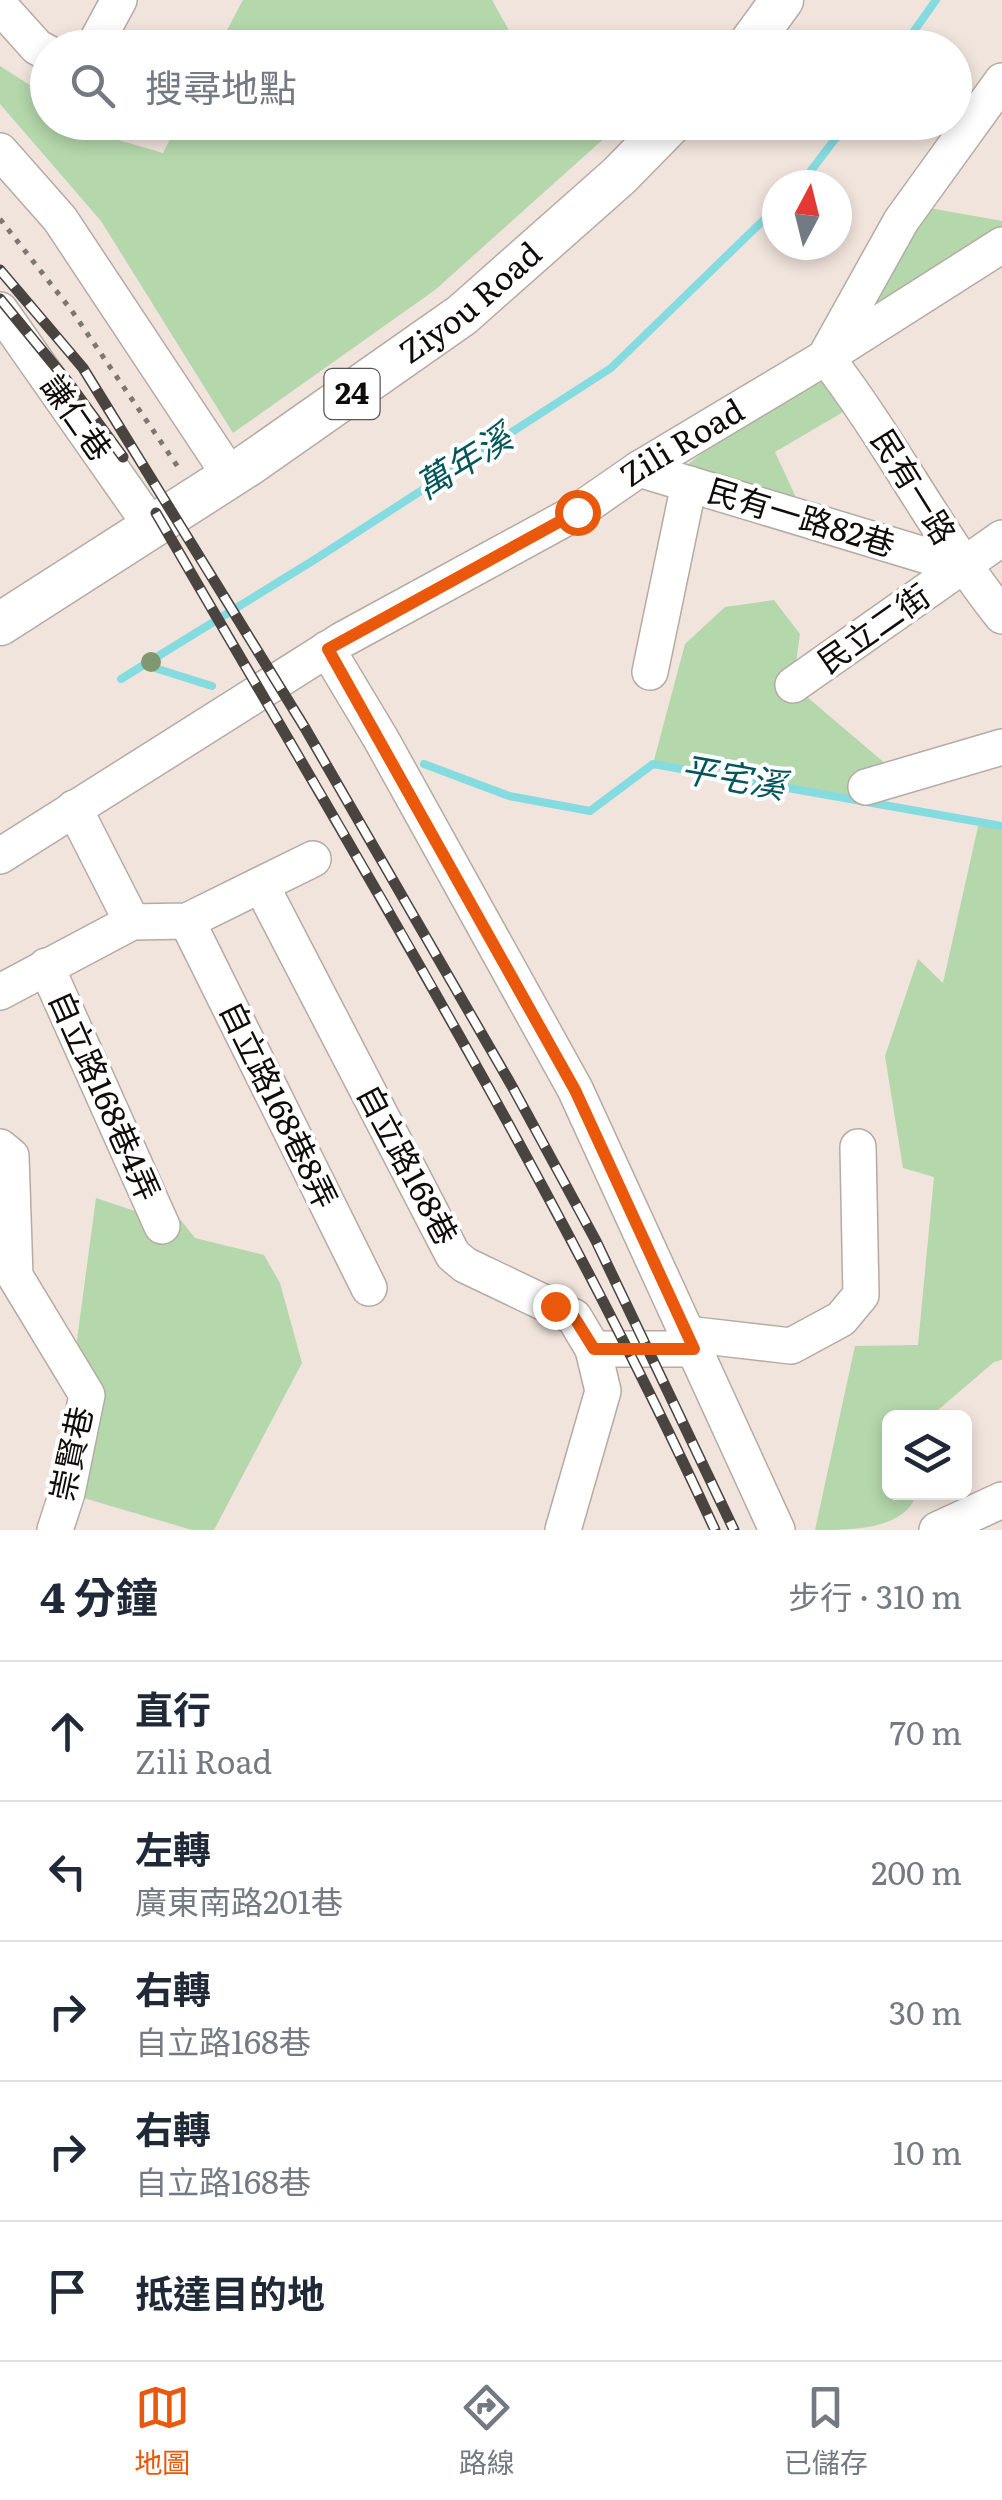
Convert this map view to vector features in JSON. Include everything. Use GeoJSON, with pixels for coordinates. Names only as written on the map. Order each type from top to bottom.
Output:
{"type":"FeatureCollection","features":[{"type":"Feature","properties":{"kind":"main road"},"geometry":{"type":"LineString","coordinates":[[760,30],[782,0]]}},
{"type":"Feature","properties":{"kind":"main road","name":"Ziyou Road"},"geometry":{"type":"LineString","coordinates":[[0,624],[215,487],[462,316],[654,140]]}},
{"type":"Feature","properties":{"kind":"street"},"geometry":{"type":"LineString","coordinates":[[102,30],[120,0]]}},
{"type":"Feature","properties":{"kind":"street"},"geometry":{"type":"LineString","coordinates":[[10,8],[30,37]]}},
{"type":"Feature","properties":{"kind":"street"},"geometry":{"type":"LineString","coordinates":[[972,123],[1002,81]]}},
{"type":"Feature","properties":{"kind":"street"},"geometry":{"type":"LineString","coordinates":[[826,358],[901,221],[959,140]]}},
{"type":"Feature","properties":{"kind":"street"},"geometry":{"type":"LineString","coordinates":[[0,151],[60,220],[215,487]]}},
{"type":"Feature","properties":{"kind":"street","name":"Zili Road"},"geometry":{"type":"LineString","coordinates":[[0,856],[328,649],[577,512],[638,469],[826,358],[1002,245]]}},
{"type":"Feature","properties":{"kind":"street","name":"謙仁巷"},"geometry":{"type":"LineString","coordinates":[[0,310],[152,527]]}},
{"type":"Feature","properties":{"kind":"street","name":"民有一路"},"geometry":{"type":"LineString","coordinates":[[826,358],[860,402],[964,567],[1002,616]]}},
{"type":"Feature","properties":{"kind":"street","name":"民有一路82巷"},"geometry":{"type":"LineString","coordinates":[[638,469],[964,567]]}},
{"type":"Feature","properties":{"kind":"street"},"geometry":{"type":"LineString","coordinates":[[650,672],[689,484]]}},
{"type":"Feature","properties":{"kind":"street","name":"民立二街"},"geometry":{"type":"LineString","coordinates":[[793,685],[1002,538]]}},
{"type":"Feature","properties":{"kind":"street"},"geometry":{"type":"LineString","coordinates":[[328,649],[575,1090],[777,1530]]}},
{"type":"Feature","properties":{"kind":"street"},"geometry":{"type":"LineString","coordinates":[[866,787],[1002,747]]}},
{"type":"Feature","properties":{"kind":"street"},"geometry":{"type":"LineString","coordinates":[[74,808],[132,922]]}},
{"type":"Feature","properties":{"kind":"street"},"geometry":{"type":"LineString","coordinates":[[0,992],[132,922],[188,921],[313,859]]}},
{"type":"Feature","properties":{"kind":"street","name":"自立路168巷"},"geometry":{"type":"LineString","coordinates":[[262,885],[453,1254],[465,1265],[574,1317],[594,1349]]}},
{"type":"Feature","properties":{"kind":"street","name":"自立路168巷8弄"},"geometry":{"type":"LineString","coordinates":[[188,921],[369,1288]]}},
{"type":"Feature","properties":{"kind":"street","name":"自立路168巷4弄"},"geometry":{"type":"LineString","coordinates":[[46,966],[162,1226]]}},
{"type":"Feature","properties":{"kind":"street"},"geometry":{"type":"LineString","coordinates":[[0,1147],[11,1156],[8,1278]]}},
{"type":"Feature","properties":{"kind":"street"},"geometry":{"type":"LineString","coordinates":[[564,1530],[603,1391],[594,1349],[691,1342],[792,1346],[841,1319],[862,1295],[858,1147]]}},
{"type":"Feature","properties":{"kind":"street","name":"崇賢巷"},"geometry":{"type":"LineString","coordinates":[[8,1278],[87,1394],[67,1493],[55,1530]]}},
{"type":"Feature","properties":{"kind":"street"},"geometry":{"type":"LineString","coordinates":[[937,1530],[1002,1500]]}},
{"type":"Feature","properties":{"kind":"path"},"geometry":{"type":"LineString","coordinates":[[0,219],[215,487]]}},
{"type":"Feature","properties":{"kind":"green space"},"geometry":{"type":"Polygon","coordinates":[[[243,0],[492,0],[509,30],[227,30],[243,0]]]}},
{"type":"Feature","properties":{"kind":"green space"},"geometry":{"type":"Polygon","coordinates":[[[0,66],[30,85],[30,139],[0,104],[0,66]]]}},
{"type":"Feature","properties":{"kind":"green space"},"geometry":{"type":"Polygon","coordinates":[[[31,140],[120,140],[163,153],[170,140],[602,140],[435,290],[233,433],[101,221],[31,140]]]}},
{"type":"Feature","properties":{"kind":"green space"},"geometry":{"type":"Polygon","coordinates":[[[913,205],[1002,221],[1002,245],[826,357],[860,402],[775,452],[806,519],[654,491],[819,361],[913,205]]]}},
{"type":"Feature","properties":{"kind":"green space"},"geometry":{"type":"Polygon","coordinates":[[[774,600],[800,634],[793,685],[887,765],[880,805],[653,764],[685,644],[725,607],[774,600]]]}},
{"type":"Feature","properties":{"kind":"green space"},"geometry":{"type":"Polygon","coordinates":[[[979,822],[1002,826],[1002,1360],[994,1362],[938,1410],[882,1410],[882,1500],[914,1500],[902,1514],[876,1525],[815,1530],[855,1346],[918,1345],[934,1177],[903,1168],[885,1056],[918,959],[943,983],[979,822]]]}},
{"type":"Feature","properties":{"kind":"green space"},"geometry":{"type":"Polygon","coordinates":[[[155,1188],[195,1238],[264,1255],[280,1283],[302,1363],[214,1530],[192,1530],[67,1493],[73,1370],[96,1198],[135,1211],[155,1188]]]}},
{"type":"Feature","properties":{"kind":"waterway","name":"萬年溪"},"geometry":{"type":"LineString","coordinates":[[915,30],[936,0]]}},
{"type":"Feature","properties":{"kind":"waterway","name":"萬年溪"},"geometry":{"type":"LineString","coordinates":[[811,170],[834,140]]}},
{"type":"Feature","properties":{"kind":"waterway","name":"萬年溪"},"geometry":{"type":"LineString","coordinates":[[121,679],[611,368],[762,222]]}},
{"type":"Feature","properties":{"kind":"waterway","name":"平宅溪"},"geometry":{"type":"LineString","coordinates":[[145,665],[212,686]]}},
{"type":"Feature","properties":{"kind":"waterway","name":"平宅溪"},"geometry":{"type":"LineString","coordinates":[[424,764],[509,796],[590,811],[653,764],[1002,826]]}},
{"type":"Feature","properties":{"kind":"railway"},"geometry":{"type":"LineString","coordinates":[[0,270],[83,368],[305,728],[513,1088],[596,1241],[734,1530]]}},
{"type":"Feature","properties":{"kind":"railway"},"geometry":{"type":"LineString","coordinates":[[0,299],[123,457]]}},
{"type":"Feature","properties":{"kind":"railway"},"geometry":{"type":"LineString","coordinates":[[156,513],[518,1142],[587,1270],[715,1530]]}},
{"type":"Feature","properties":{"kind":"route"},"geometry":{"type":"LineString","coordinates":[[555,1306],[574,1317],[594,1349],[694,1349],[575,1090],[328,649],[577,512]]}}]}
